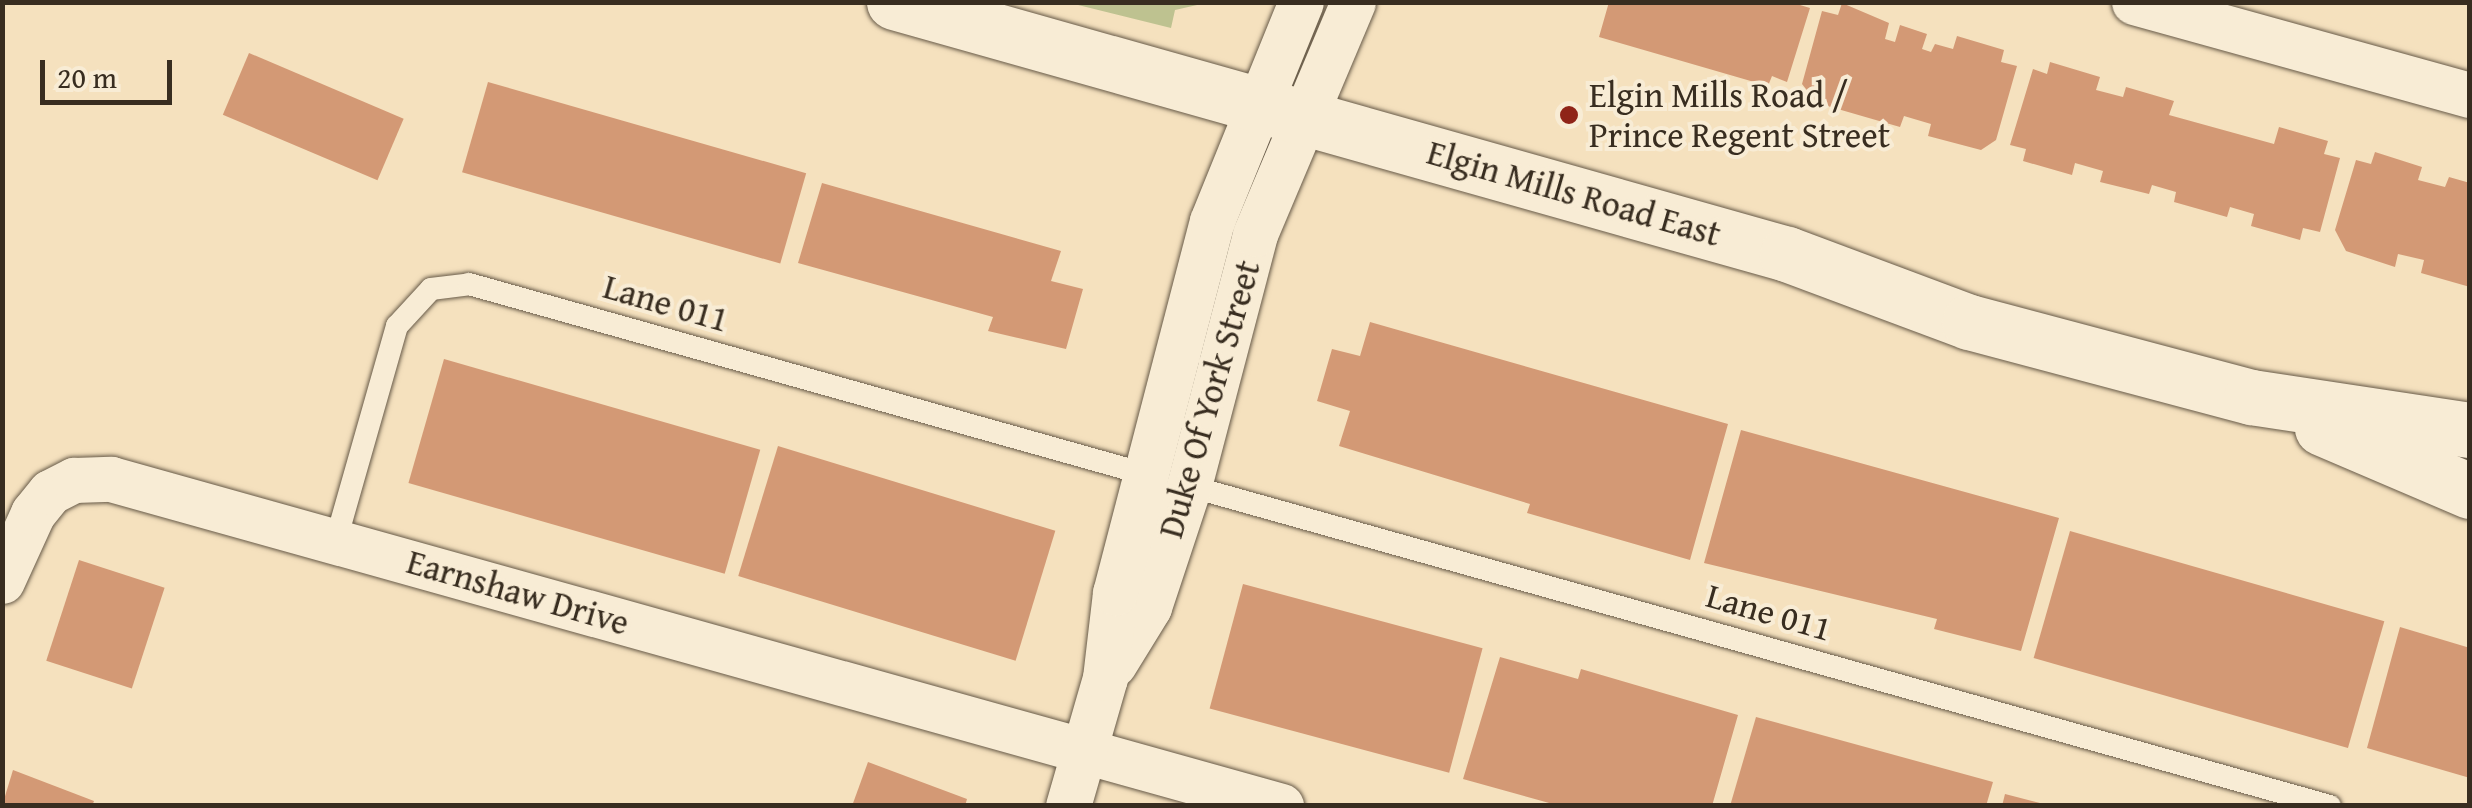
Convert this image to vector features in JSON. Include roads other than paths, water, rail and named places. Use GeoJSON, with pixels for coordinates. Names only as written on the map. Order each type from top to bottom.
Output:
{"type":"FeatureCollection","features":[{"type":"Feature","properties":{"kind":"main road","name":"Elgin Mills Road East"},"geometry":{"type":"LineString","coordinates":[[894,2],[1787,254],[1968,322],[2250,397],[2470,430]]}},
{"type":"Feature","properties":{"kind":"main road","name":"Elgin Mills Road East"},"geometry":{"type":"LineString","coordinates":[[2250,397],[2470,491]]}},
{"type":"Feature","properties":{"kind":"street"},"geometry":{"type":"LineString","coordinates":[[1283,110],[1302,2]]}},
{"type":"Feature","properties":{"kind":"street"},"geometry":{"type":"LineString","coordinates":[[1283,110],[1353,2]]}},
{"type":"Feature","properties":{"kind":"street"},"geometry":{"type":"LineString","coordinates":[[2134,2],[2470,95]]}},
{"type":"Feature","properties":{"kind":"street","name":"Duke Of York Street"},"geometry":{"type":"LineString","coordinates":[[1068,806],[1106,678],[1115,594],[1212,221],[1283,110]]}},
{"type":"Feature","properties":{"kind":"street","name":"Duke Of York Street"},"geometry":{"type":"LineString","coordinates":[[1106,678],[1149,606],[1190,486],[1256,234],[1283,110]]}},
{"type":"Feature","properties":{"kind":"street","name":"Earnshaw Drive"},"geometry":{"type":"LineString","coordinates":[[2,581],[33,512],[50,492],[74,480],[112,479],[1281,806]]}},
{"type":"Feature","properties":{"kind":"lane","name":"Lane 011"},"geometry":{"type":"LineString","coordinates":[[336,540],[397,326],[431,289],[469,284],[1144,474]]}},
{"type":"Feature","properties":{"kind":"lane","name":"Lane 011"},"geometry":{"type":"LineString","coordinates":[[1190,486],[2330,806]]}},
{"type":"Feature","properties":{"kind":"place","name":"Elgin Mills Road / Prince Regent Street"},"geometry":{"type":"Point","coordinates":[1569,115]}}]}
